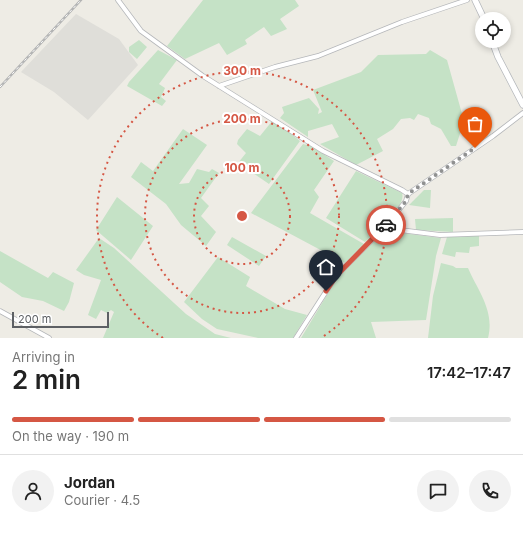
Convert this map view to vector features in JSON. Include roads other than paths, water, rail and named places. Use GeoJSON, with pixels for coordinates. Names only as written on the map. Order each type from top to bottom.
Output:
{"type":"FeatureCollection","features":[{"type":"Feature","properties":{"kind":"main road"},"geometry":{"type":"LineString","coordinates":[[475,0],[481,12]]}},
{"type":"Feature","properties":{"kind":"main road"},"geometry":{"type":"LineString","coordinates":[[495,48],[523,105]]}},
{"type":"Feature","properties":{"kind":"street"},"geometry":{"type":"LineString","coordinates":[[118,0],[136,26],[147,36],[219,86],[323,151],[408,194]]}},
{"type":"Feature","properties":{"kind":"street"},"geometry":{"type":"LineString","coordinates":[[219,86],[318,56],[402,22],[466,0]]}},
{"type":"Feature","properties":{"kind":"street"},"geometry":{"type":"LineString","coordinates":[[296,338],[336,276],[385,226],[406,201],[408,194],[494,136],[523,113]]}},
{"type":"Feature","properties":{"kind":"street"},"geometry":{"type":"LineString","coordinates":[[385,226],[392,229],[440,235],[523,232]]}},
{"type":"Feature","properties":{"kind":"street"},"geometry":{"type":"LineString","coordinates":[[0,311],[48,338]]}},
{"type":"Feature","properties":{"kind":"railway"},"geometry":{"type":"LineString","coordinates":[[0,87],[81,0]]}}]}
